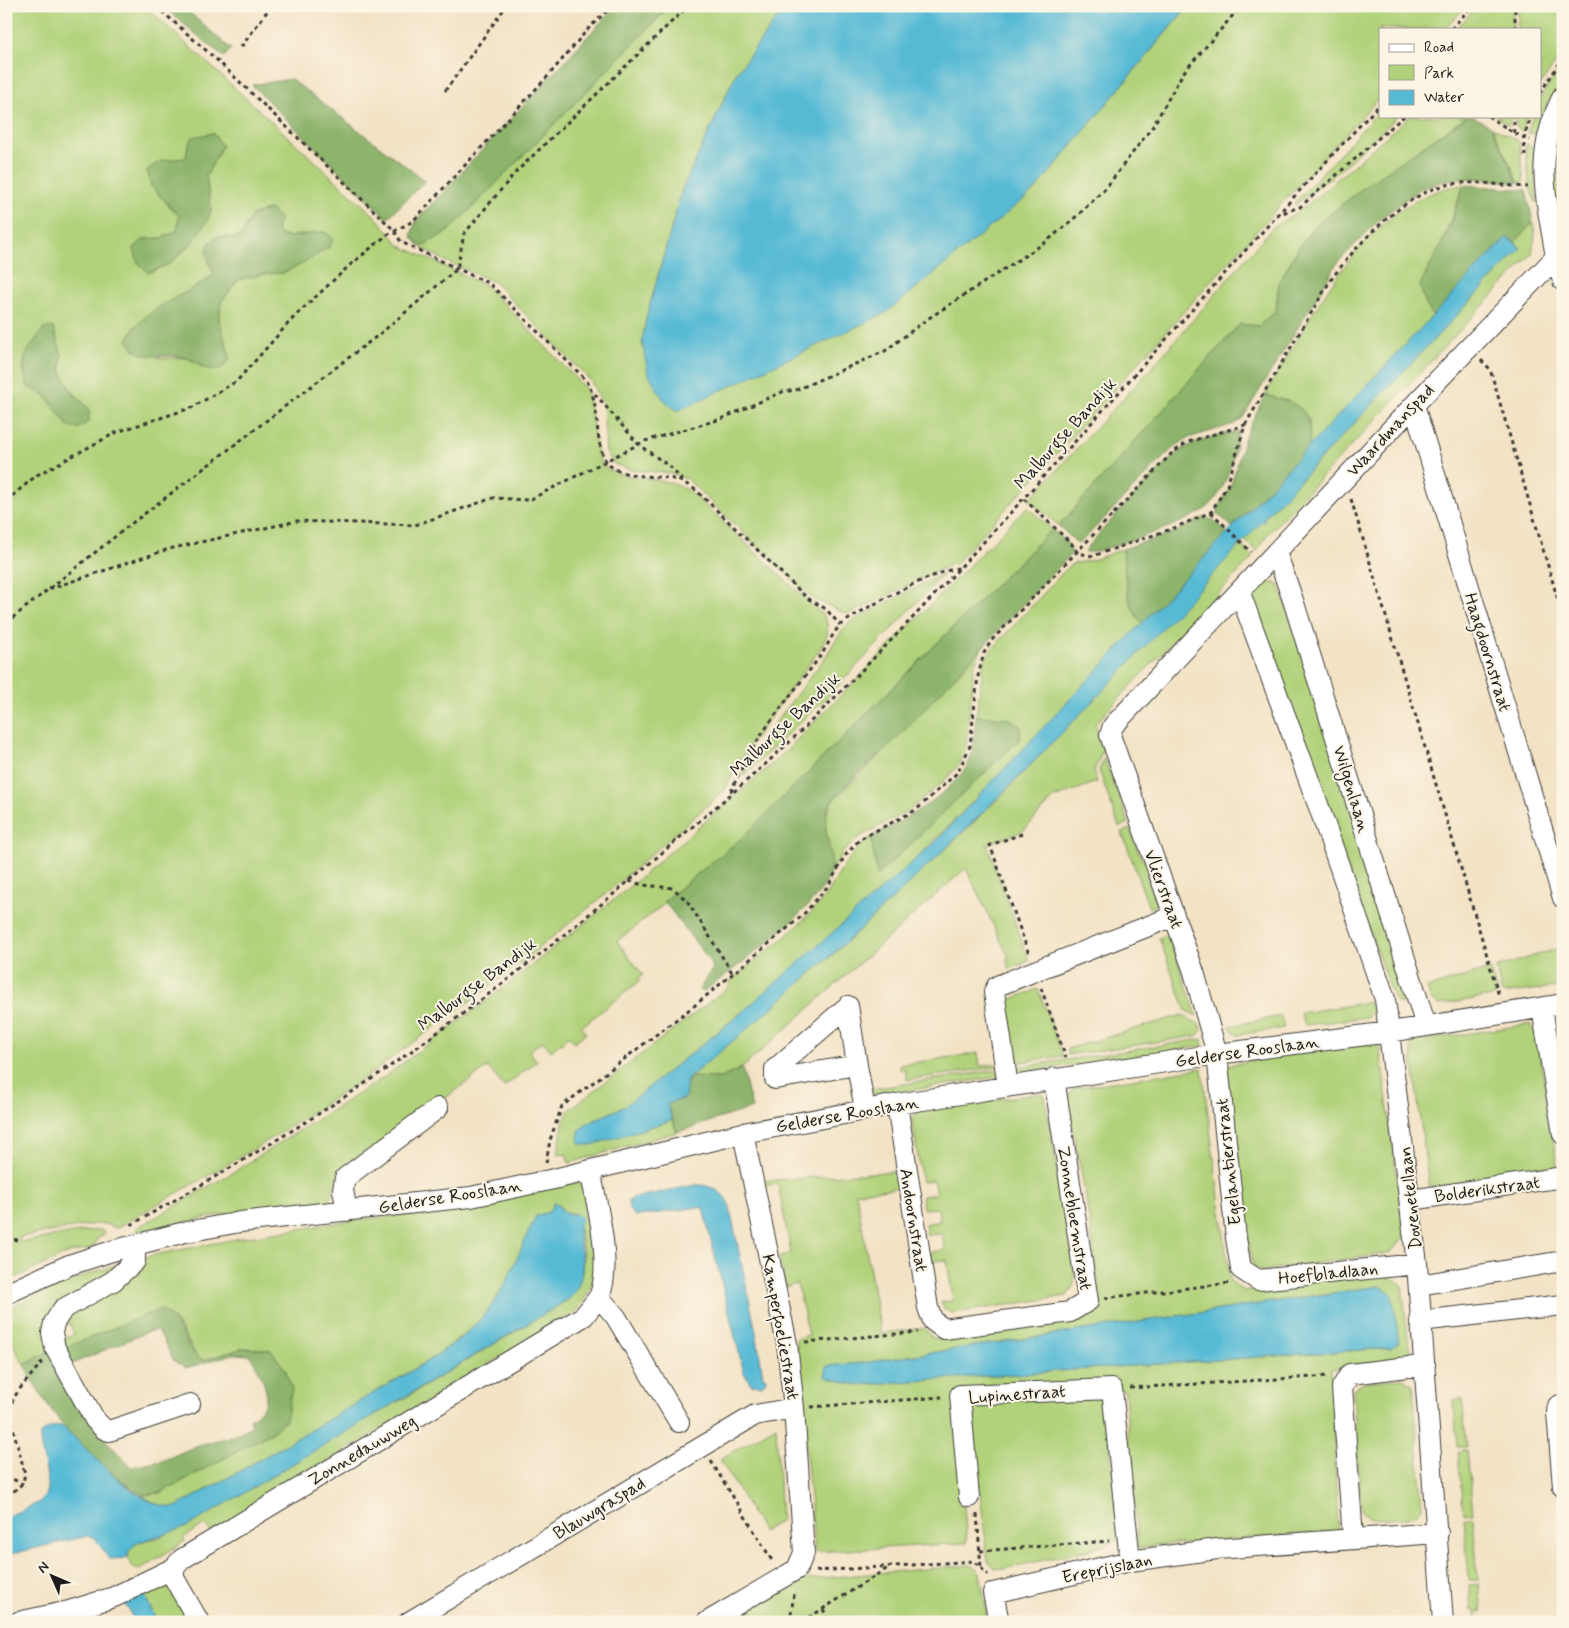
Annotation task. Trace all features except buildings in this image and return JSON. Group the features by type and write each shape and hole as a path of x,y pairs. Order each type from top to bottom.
{"street":[{"path":"1563,96 1545,146 1543,176 1563,281"},
{"name":"Waardmanspad","path":"1113,726 1559,253"},
{"name":"Haagdoornstraat","path":"1414,405 1563,898"},
{"name":"Wilgenlaan","path":"1276,552 1293,600 1426,1026"},
{"name":"Wilgenlaan","path":"1240,593 1320,810 1382,989 1390,1032"},
{"name":"Vlierstraat","path":"1113,726 1110,735 1194,972 1218,1054"},
{"path":"1008,1086 994,992 1001,982 1174,916"},
{"name":"Gelderse Rooslaan","path":"6,1294 69,1265 112,1251 181,1233 240,1222 471,1197 743,1133 897,1104 1054,1078 1218,1054 1390,1032 1563,1004"},
{"path":"1542,1008 1563,1134"},
{"name":"Dovenetellaan","path":"1390,1032 1411,1200 1419,1285 1420,1321 1444,1622"},
{"name":"Egelantierstraat","path":"1218,1054 1236,1238 1241,1269"},
{"path":"857,1065 865,1110"},
{"name":"Zonnebloemstraat","path":"944,1330 1070,1312 1088,1300 1054,1078"},
{"name":"Andoornstraat","path":"897,1104 928,1308 933,1321 944,1330"},
{"path":"348,1211 343,1190 345,1178 438,1108"},
{"name":"Kamperfoeliestraat","path":"743,1133 787,1344 794,1408 795,1566"},
{"name":"Zonnedauwweg","path":"18,1622 72,1616 174,1568 182,1559 584,1316 599,1298 604,1286 606,1262 590,1170"},
{"name":"Bolderikstraat","path":"1411,1200 1563,1177"},
{"path":"135,1246 135,1261 113,1281 63,1309 54,1323 52,1333 55,1348 95,1420 104,1429 109,1431 190,1404"},
{"path":"1419,1285 1563,1261"},
{"name":"Hoefbladlaan","path":"1241,1269 1258,1280 1417,1264"},
{"path":"599,1298 616,1317 679,1422"},
{"path":"1420,1321 1563,1305"},
{"path":"1354,1538 1342,1387 1350,1374 1425,1365"},
{"path":"1112,1389 1130,1561"},
{"name":"Lupinestraat","path":"969,1497 960,1395 1112,1389"},
{"path":"1563,1404 1558,1406 1557,1412 1563,1487"},
{"name":"Blauwgraspad","path":"409,1622 755,1415 794,1408"},
{"name":"Ereprijslaan","path":"993,1593 1130,1561 1217,1549 1438,1533"},
{"path":"707,1622 795,1566"},
{"path":"174,1568 174,1578 199,1622"},
{"path":"993,1593 999,1622"}],"path":[{"path":"156,6 218,61 394,230 401,242 490,284 587,381 594,396 604,456 607,461 617,469 628,473 677,480 697,491 808,598 826,609 840,625"},
{"path":"240,47 271,6"},
{"path":"445,91 506,6"},
{"path":"6,501 37,475 117,432 191,408 237,381 302,310 350,265 394,230 413,220 549,76 588,29 612,6"},
{"path":"6,623 139,518 381,333 457,269 464,234 515,173 688,6"},
{"path":"48,589 169,549 297,521 415,525 493,498 529,500 639,445 721,419 782,392 796,390 885,351 926,320 1046,242 1105,188 1153,126 1183,73 1241,6"},
{"path":"1452,28 1472,6"},
{"path":"1515,6 1515,28"},
{"path":"1542,91 1563,58"},
{"name":"Malburgse Bandijk","path":"112,1251 125,1229 272,1144 352,1092 436,1033 536,957 629,881 811,722 1024,499 1275,215 1379,105"},
{"path":"1275,215 1300,207 1402,118"},
{"path":"1491,118 1514,133 1545,146"},
{"path":"1514,118 1514,133"},
{"path":"1524,137 1530,118"},
{"path":"1024,499 1071,543 1078,553 1093,556 1174,528 1211,512 1227,486 1244,426 1338,270 1392,215 1429,191 1452,184 1529,187"},
{"path":"1481,360 1490,369 1563,617"},
{"path":"592,390 639,445 669,466 686,484"},
{"path":"543,1181 550,1140 562,1106 694,1006 802,916 828,886 845,856 860,839 916,810 958,772 970,746 978,676 984,653 991,641 1078,553 1172,453 1194,440 1244,426"},
{"path":"1351,498 1492,965 1504,1014"},
{"path":"1211,512 1250,550"},
{"path":"731,793 750,751 823,653 840,625 930,576 946,570 959,568"},
{"path":"1022,834 990,846 1066,1058"},
{"path":"629,881 643,885 673,888 688,902 733,974"},
{"path":"6,1239 19,1240"},
{"path":"1088,1300 1258,1280"},
{"path":"787,1344 944,1330"},
{"path":"6,1495 19,1489 23,1484 24,1474 7,1408 18,1391 55,1348"},
{"path":"1112,1389 1350,1374"},
{"path":"794,1408 960,1395"},
{"path":"703,1446 795,1566 814,1571 974,1561 987,1573 993,1593"},
{"path":"6,1476 23,1484"},
{"path":"969,1497 976,1501 981,1568"},
{"path":"980,1550 1127,1540"},
{"path":"785,1622 790,1620 795,1566"},
{"path":"802,1622 892,1566"},
{"path":"823,1609 829,1622"}],"green space":[{"path":"6,6 146,7 377,218 399,245 487,286 585,388 597,451 604,467 625,475 671,483 692,493 824,616 828,629 820,649 747,749 724,791 601,898 497,981 356,1084 261,1145 116,1228 106,1224 95,1224 20,1237 19,1242 71,1233 101,1230 105,1233 97,1239 93,1248 69,1253 6,1282","holes":["188,145 222,146 206,176 211,210 191,244 169,264 148,273 144,239 162,238 177,231 179,216 151,186 161,161 186,158","246,224 276,228 280,235 287,237 324,232 330,246 304,263 283,272 263,274 238,280 221,302 219,320 230,357 203,368 188,358 159,358 133,328 155,311 210,278 214,273 208,262 225,236 234,238 242,236","62,355 61,364 65,379 72,391 89,409 69,427 45,394"]},
{"path":"162,6 182,6 231,49 224,57"},
{"path":"616,6 670,6 450,230 421,247 411,236 416,221"},
{"path":"670,6 786,6 736,74 682,190 646,319 1035,190 1188,6 1466,6 1446,28 1379,28 1379,98 1272,213 1007,508 953,566 951,564 856,611 846,614 810,597 687,479 669,473 632,470 614,464 606,452 603,405 590,380 494,282 445,261 421,247 450,230"},
{"path":"1477,6 1513,6 1513,28 1457,28"},
{"path":"1518,6 1563,6 1563,53 1542,82 1542,28 1518,28"},
{"path":"1563,62 1563,79 1546,108 1540,131 1535,134 1527,133 1532,118 1542,118 1542,96"},
{"path":"291,79 425,181 387,219 252,85"},
{"path":"1379,111 1379,118 1396,118 1334,175 1295,205 1295,202"},
{"path":"1563,114 1563,146 1558,178 1562,198 1555,200 1551,172"},
{"path":"1408,118 1464,118 1368,184 1314,227 1299,247 1279,282 1276,310 1259,326 1240,324 1059,526 1029,500 1148,372 1273,227 1305,207"},
{"path":"1464,118 1476,118 1492,127 1518,183 1474,178 1447,180 1420,189 1382,217 1338,262 1242,419 1234,424 1188,438 1174,447 1081,542 1076,542 1059,526 1240,324 1259,326 1276,310 1279,282 1299,247 1314,227 1368,184"},
{"path":"1498,118 1511,118 1509,126"},
{"path":"1516,118 1526,118 1522,132 1516,126"},
{"path":"1492,127 1519,141 1524,182 1519,183"},
{"path":"213,133 222,146 206,176 211,210 208,219 191,244 169,264 148,273 138,263 134,248 144,239 162,238 177,231 179,216 151,186 147,170 161,161 186,158 188,145 193,137"},
{"path":"1528,144 1535,151 1537,203 1528,176 1525,146"},
{"path":"1464,185 1422,294 1433,316 1309,448 1309,420 1288,401 1265,395 1301,332 1345,266 1370,236 1399,212 1430,194"},
{"path":"1464,185 1526,190 1533,222 1515,242 1507,237 1433,316 1426,305 1420,285 1447,233"},
{"path":"271,209 280,220 276,228 280,235 287,237 324,232 333,238 330,246 304,263 283,273 263,274 238,280 221,302 219,320 230,358 224,366 212,370 204,368 187,358 146,355 132,348 127,340 142,319 210,278 214,273 207,253 212,240 218,236 234,238 242,236 252,215"},
{"path":"1533,222 1535,235 1532,254 1266,536 1257,551 1244,540 1262,520 1264,522 1264,518 1521,248 1515,242"},
{"path":"53,327 62,355 60,369 70,390 89,409 89,422 79,428 69,427 45,395 28,387 25,377 24,362 29,350 43,329"},
{"path":"1265,395 1290,403 1301,409 1308,420 1309,448 1232,527 1218,514 1218,508 1231,486 1245,437"},
{"path":"1238,431 1233,459 1218,496 1212,503 1191,517 1157,531 1095,552 1085,552 1129,501 1180,451 1201,440"},
{"path":"1027,507 1052,529 742,838 617,941 643,975 638,978 640,981 581,1027 586,1033 574,1042 569,1036 551,1051 543,1041 529,1051 537,1061 504,1087 488,1067 340,1175 328,1202 219,1215 138,1232 137,1228 232,1173 383,1078 497,993 621,894 778,759"},
{"path":"1204,518 1214,520 1228,533 1143,624 1137,617 1129,599 1125,579 1123,549 1175,532"},
{"path":"1052,529 1068,544 1072,553 898,737 856,775 833,800 828,808 826,817 831,870 826,884 813,900 776,935 704,991 699,990 713,968 664,901 742,838"},
{"path":"1240,544 1253,557 1095,724 1104,748 1094,771 1097,782 1054,798 1023,831 987,844 1029,961 1010,969 1006,959 1009,958 966,868 742,1068 721,1078 690,1077 837,951 1005,792"},
{"path":"1123,549 1125,579 1129,599 1137,617 1143,624 1023,751 911,864 783,978 664,1076 625,1106 586,1124 628,1134 672,1120 677,1132 569,1163 566,1154 558,1155 563,1123 569,1110 729,987 730,981 797,926 824,897 853,854 871,837 878,875 1009,718 976,716 984,660 992,649 1069,566"},
{"path":"943,575 829,695 743,776 743,771 761,742 845,628 854,620"},
{"path":"1263,581 1279,584 1391,938 1407,1000 1400,1004 1394,1000 1251,596 1254,588"},
{"path":"982,648 974,665 966,746 960,764 942,783 908,811 859,837 843,852 831,871 825,818 832,801 879,756"},
{"path":"976,716 1009,718 1021,727 1020,739 877,876 871,837 926,806 962,773 969,762 972,751"},
{"path":"1104,758 1129,823 1119,827 1099,770"},
{"path":"1130,829 1141,858 1148,862 1150,868 1146,874 1157,905 1149,908 1122,832"},
{"path":"1168,934 1197,1016 1186,1011 1159,938"},
{"path":"1562,947 1563,986 1502,994 1496,968"},
{"path":"1490,969 1498,995 1439,1005 1431,1000 1427,988"},
{"path":"1038,989 1063,1056 1014,1063 1004,1002"},
{"path":"1369,1002 1373,1009 1367,1017 1305,1025 1300,1013"},
{"path":"1182,1015 1199,1024 1202,1030 1197,1036 1068,1055 1067,1049"},
{"path":"1281,1016 1284,1028 1237,1035 1229,1026"},
{"path":"1530,1024 1536,1032 1558,1171 1429,1187 1411,1049 1412,1042"},
{"path":"1202,1039 1203,1046 1015,1074 1014,1068"},
{"path":"1376,1043 1380,1049 1405,1236 1390,1253 1261,1271 1255,1268 1251,1260 1226,1072 1228,1065 1328,1047"},
{"path":"978,1053 980,1066 997,1064 997,1067 907,1080 905,1069 900,1070 899,1065"},
{"path":"742,1068 752,1108 677,1132 667,1103 685,1098 685,1088 690,1077 721,1078"},
{"path":"1202,1068 1230,1281 1244,1291 1383,1271 1402,1285 1410,1354 1400,1359 1331,1369 1338,1531 1153,1546 1138,1549 1125,1392 1115,1386 955,1396 967,1543 815,1552 796,1339 809,1335 797,1284 786,1287 779,1258 791,1253 778,1184 764,1186 762,1181 898,1171 900,1188 856,1192 881,1333 924,1328 933,1338 955,1339 1080,1317 1096,1312 1101,1303 1086,1198 1067,1097 1075,1088","holes":["1380,1286 1391,1348 856,1385 825,1376 828,1366 862,1363"]},
{"path":"997,1070 998,1077 873,1096 872,1089"},
{"path":"1042,1093 1045,1098 1075,1272 1074,1285 1067,1296 953,1313 945,1310 941,1302 953,1301 947,1260 931,1261 930,1252 945,1250 942,1234 927,1235 925,1224 940,1221 938,1208 923,1209 922,1196 936,1194 933,1180 922,1182 912,1119 918,1111"},
{"path":"572,1183 581,1184 588,1191 596,1253 592,1282 577,1311 210,1532 205,1524 183,1538 185,1541 139,1570 131,1565 128,1553 133,1546 143,1541 158,1538 413,1393 569,1299 576,1290 582,1269 582,1246 577,1223 573,1213 566,1214 558,1204 549,1212 536,1216 501,1292 473,1327 445,1349 398,1379 176,1507 162,1506 142,1495 160,1493 271,1433 286,1420 286,1371 271,1350 244,1348 204,1360 198,1358 170,1315 62,1349 59,1340 74,1335 70,1323 60,1325 63,1319 143,1257 236,1239 349,1221 471,1207"},
{"path":"125,1262 65,1303 51,1350 24,1365 6,1331 6,1309 83,1276"},
{"path":"160,1309 177,1325 198,1358 204,1360 244,1348 271,1350 286,1371 292,1389 286,1420 271,1433 160,1493 142,1495 106,1469 74,1438 47,1404 24,1365 51,1350 102,1436 131,1467 162,1461 196,1446 232,1436 252,1426 250,1419 259,1412 264,1405 266,1397 263,1380 250,1355 234,1354 186,1368 174,1361 158,1330 147,1332 72,1364 62,1349"},
{"path":"1404,1378 1413,1384 1422,1508 1418,1512 1406,1517 1372,1519 1361,1511 1353,1390 1363,1382"},
{"path":"1105,1391 1119,1540 1093,1549 1004,1569 994,1568 988,1561 969,1400"},
{"path":"1462,1398 1467,1447 1457,1447 1454,1400"},
{"path":"776,1426 781,1520 763,1532 720,1459"},
{"path":"1467,1450 1473,1513 1463,1514 1458,1452"},
{"path":"1473,1517 1478,1580 1469,1580 1464,1519"},
{"path":"971,1565 980,1573 987,1614 969,1622 718,1622 787,1581"},
{"path":"167,1580 192,1622 157,1622 143,1592"},
{"path":"1479,1584 1482,1613 1476,1613 1477,1617 1474,1610 1471,1611 1469,1585"}],"water":[{"path":"786,6 1188,6 1035,190 886,313 677,411 663,399 648,373 642,341 646,319 682,190 736,74"},
{"path":"1507,237 1521,248 1264,518 1264,522 1262,521 1057,738 916,877 843,945 687,1080 685,1098 667,1104 672,1120 592,1145 579,1144 579,1131 584,1125 625,1106 739,1015 934,843"},
{"path":"695,1185 715,1189 723,1195 729,1204 757,1337 763,1377 765,1377 766,1381 762,1385 751,1384 744,1373 703,1208 640,1216 635,1216 629,1210 628,1201 633,1198"},
{"path":"554,1202 566,1214 576,1214 581,1218 578,1228 582,1256 582,1274 580,1283 569,1299 187,1527 136,1543 128,1552 128,1558 109,1559 95,1538 88,1536 6,1555 6,1517 39,1502 47,1489 46,1470 40,1442 40,1434 45,1430 62,1426 131,1489 146,1499 162,1506 176,1507 416,1368 460,1338 473,1327 493,1303 507,1280 536,1216 549,1212"},
{"path":"1380,1286 1392,1294 1399,1342 1391,1348 856,1385 825,1377 827,1366 862,1363"},
{"path":"143,1592 157,1622 135,1622 124,1602"}]}
